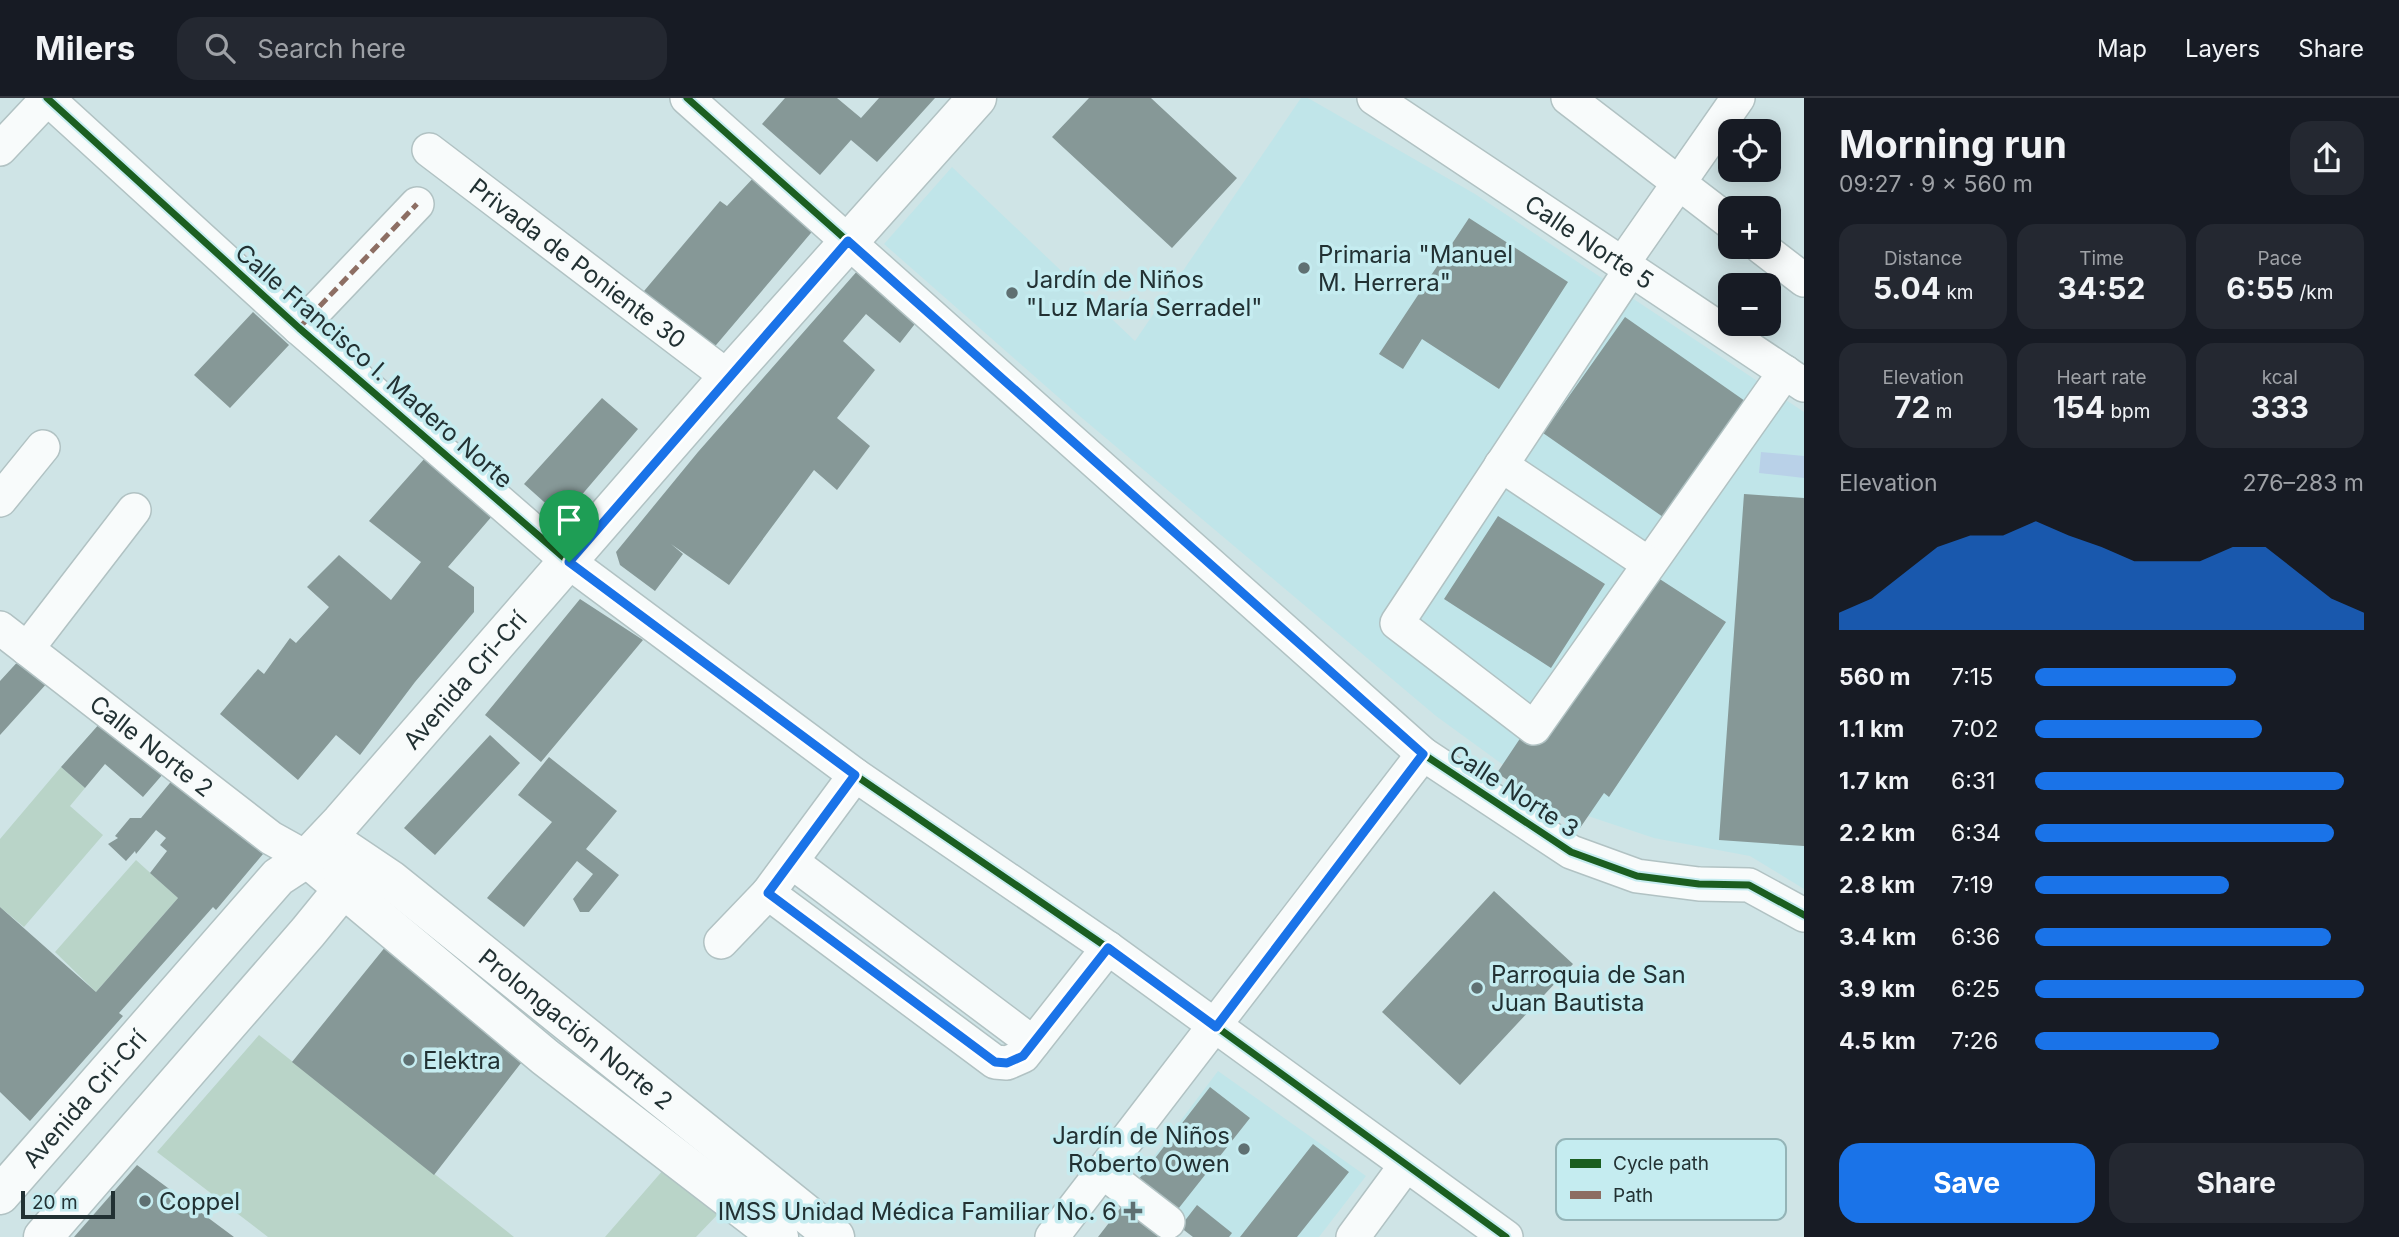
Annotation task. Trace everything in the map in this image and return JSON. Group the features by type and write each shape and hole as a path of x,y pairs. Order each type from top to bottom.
{"main road":[{"name":"Avenida Cri-Crí","path":"343,836 569,562 728,377 977,98"},
{"path":"307,858 343,836"},
{"path":"46,1236 343,889 343,836"},
{"name":"Prolongación Norte 2","path":"343,836 391,880 835,1237"},
{"name":"Avenida Cri-Crí","path":"0,1195 278,877 307,858"},
{"name":"Prolongación Norte 2","path":"307,858 545,1058 779,1237"}],"street":[{"path":"0,149 47,98"},
{"name":"Calle Francisco I. Madero Norte","path":"47,98 299,328 569,562 855,775 1108,948 1506,1237"},
{"name":"Calle Norte 3","path":"687,98 1423,754 1571,852 1637,876 1699,884 1749,885 1804,915"},
{"name":"Calle Norte 5","path":"1374,98 1794,378"},
{"path":"1568,98 1718,213"},
{"path":"1738,98 1677,182 1501,465 1397,623 1534,728 1649,564 1794,378"},
{"name":"Privada de Poniente 30","path":"429,150 728,377"},
{"path":"299,328 417,204"},
{"path":"1777,259 1804,280"},
{"path":"0,499 43,447"},
{"path":"1501,465 1649,564"},
{"path":"27,649 134,510"},
{"name":"Calle Norte 2","path":"0,628 271,838 307,858"},
{"path":"1052,1237 1216,1027 1423,754"},
{"path":"722,942 768,893 855,775"},
{"path":"792,862 1033,1043"},
{"path":"768,893 995,1062 1014,1061 1023,1056 1108,948"},
{"path":"1353,1237 1406,1165"},
{"path":"1103,1172 1168,1222"}],"shaded area":[{"path":"1301,98 1308,98 1475,194 1804,412 1804,889 1750,856 1654,838 1561,807 1436,716 1082,418 884,244 952,167 1135,341"},
{"path":"1761,452 1804,456 1804,478 1759,473"},
{"name":"Jardín de Niños Roberto Owen","path":"1218,1071 1366,1176 1319,1237 1193,1237 1130,1188"}],"green space":[{"path":"61,767 85,788 70,806 103,835 24,927 0,907 0,839"},
{"path":"136,860 178,898 96,992 55,952"},
{"path":"259,1035 514,1237 268,1237 157,1152"},
{"path":"664,1169 720,1212 696,1237 605,1237"}],"building":[{"path":"785,98 837,98 861,118 879,98 935,98 877,162 851,140 820,175 762,124"},
{"path":"1089,98 1151,98 1237,178 1172,248 1052,137"},
{"path":"756,175 816,227 711,351 639,297 720,201 727,206"},
{"path":"1469,218 1568,282 1499,389 1422,339 1403,369 1379,354"},
{"path":"859,269 918,320 900,343 866,314 843,341 875,370 837,418 870,446 837,490 814,470 729,585 671,544 683,554 655,591 620,565 616,552 698,452"},
{"path":"253,312 289,345 230,408 194,375"},
{"path":"1625,317 1745,401 1663,517 1543,433"},
{"path":"602,398 638,429 562,518 524,484"},
{"path":"425,458 493,515 448,567 474,587 474,612 415,682 360,755 336,735 298,780 220,714 258,669 264,674 290,638 296,643 329,607 307,587 339,555 391,600 421,562 369,521"},
{"path":"1744,494 1804,498 1804,846 1719,840"},
{"path":"1498,516 1605,584 1551,668 1444,599"},
{"path":"1652,574 1726,622 1609,797 1604,793 1580,828 1497,773 1525,731"},
{"path":"580,599 643,640 541,762 485,715"},
{"path":"22,657 49,681 0,735 0,681"},
{"path":"101,722 163,774 143,797 105,764 85,788 61,767"},
{"path":"490,735 520,763 435,855 404,828"},
{"path":"549,757 617,811 586,849 619,875 589,912 580,912 573,899 593,874 577,861 524,927 487,898 552,822 518,795"},
{"path":"174,778 263,854 216,910 213,907 119,1013 123,1016 30,1121 0,1092 0,907 96,992 178,898 150,873 167,851 160,845 166,838 156,830 136,854 135,851 126,861 108,844 118,838 115,836 130,818 141,818"},
{"name":"Parroquia de San Juan Bautista","path":"1494,891 1573,964 1460,1085 1382,1012"},
{"name":"Elektra","path":"386,946 525,1058 434,1175 292,1062"},
{"path":"1210,1087 1250,1118 1171,1218 1132,1188"},
{"path":"1313,1144 1349,1172 1297,1237 1240,1237"},
{"name":"Coppel","path":"137,1165 234,1237 74,1237"},
{"name":"IMSS Unidad Médica Familiar No. 6","path":"1129,1197 1168,1237 1098,1237"},
{"path":"1197,1205 1232,1233 1229,1237 1193,1237 1180,1227"}],"marked path":[{"path":"299,328 417,204"}],"cycle path":[{"path":"47,98 299,328 569,562 855,775 1108,948 1506,1237"},
{"path":"687,98 1423,754 1571,852 1637,876 1699,884 1749,885 1804,915"}],"place":[{"name":"Primaria \"Manuel M. Herrera\"","path":"1304,268"},
{"name":"Jardín de Niños \"Luz María Serradel\"","path":"1012,293"},
{"name":"Parroquia de San Juan Bautista","path":"1477,988"},
{"name":"Elektra","path":"409,1060"},
{"name":"Jardín de Niños Roberto Owen","path":"1244,1149"},
{"name":"Coppel","path":"145,1201"},
{"name":"IMSS Unidad Médica Familiar No. 6","path":"1133,1211"}],"route":[{"path":"848,241 1423,754 1216,1027 1108,948 1023,1056 1000,1064 768,893 855,775 569,562 848,241"}]}
